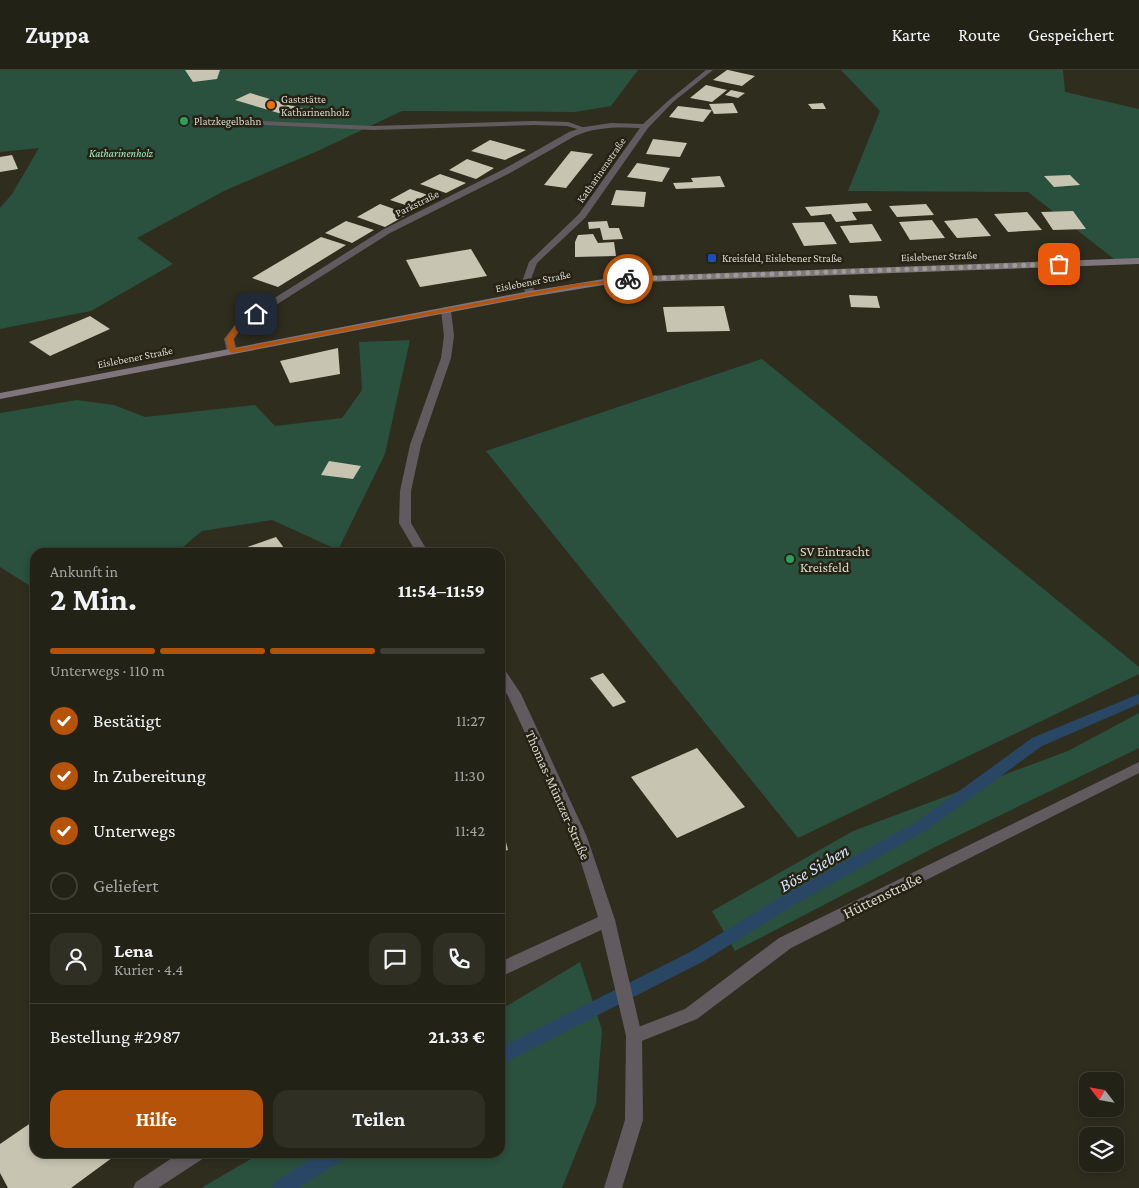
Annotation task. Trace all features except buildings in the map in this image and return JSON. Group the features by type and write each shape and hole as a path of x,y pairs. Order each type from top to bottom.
{"main road":[{"name":"Eislebener Straße","path":"0,396 530,294 616,280 678,276 1139,261"}],"street":[{"name":"Katharinenstraße","path":"530,294 528,279 533,262 582,216 645,126 671,101 710,70"},
{"path":"241,122 374,128 534,123 568,124 584,129"},
{"name":"Parkstraße","path":"232,351 230,339 240,323 287,296 387,231 507,171 584,129 611,125 645,126"},
{"path":"420,548 404,521 408,472 430,402 446,363 450,330 446,310"},
{"name":"Thomas-Müntzer-Straße","path":"505,680 514,694 580,837 607,920 634,1036 634,1120 613,1188"},
{"name":"Hüttenstraße","path":"634,1036 691,1014 785,942 1139,767"},
{"path":"505,967 607,920"},
{"path":"142,1188 189,1158"}],"green space":[{"name":"Katharinenholz","path":"0,70 638,70 611,106 575,112 402,111 320,150 226,190 137,238 173,264 91,311 0,329 0,208 12,194 39,148 0,152"},
{"path":"841,70 1063,70 1065,92 1139,109 1139,261 1118,262 1028,192 848,191 880,111"},
{"path":"410,340 385,454 339,548 334,548 272,520 202,531 182,548 30,548 30,586 0,567 0,413 77,400 114,405 145,417 255,405 275,426 342,418 362,390 359,342"},
{"name":"SV Eintracht Kreisfeld","path":"762,359 1139,667 1139,674 798,838 486,451"},
{"path":"1139,713 1139,748 943,843 735,951 712,911 853,831 1068,751"},
{"path":"580,962 602,1030 596,1104 562,1188 201,1188 252,1158 505,1158 505,1007"}],"waterway":[{"name":"Böse Sieben","path":"505,1054 698,956 784,903 923,825 1037,742 1139,699"},
{"name":"Böse Sieben","path":"281,1188 329,1158"}],"way so far":[{"path":"628,279 1059,264"}],"place":[{"name":"Gaststätte Katharinenholz","path":"271,105"},
{"name":"Platzkegelbahn","path":"184,121"},
{"name":"Kreisfeld, Eislebener Straße","path":"712,258"},
{"name":"SV Eintracht Kreisfeld","path":"790,559"}],"route":[{"path":"256,314 240,323 230,339 232,351 575,286 628,279"}]}
